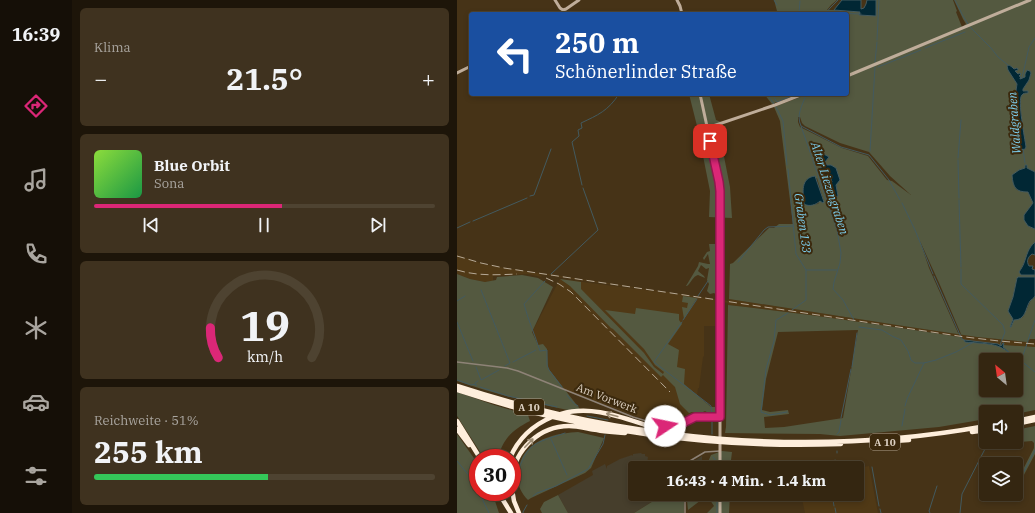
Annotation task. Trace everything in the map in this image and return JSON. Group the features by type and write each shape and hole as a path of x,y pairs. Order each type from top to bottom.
{"highway":[{"name":"A 10","path":"457,386 512,403 602,423 720,440 803,442 854,441 923,435 979,427"},
{"name":"A 10","path":"457,390 528,411 604,427 651,434 720,440 818,445 925,438 979,431"},
{"path":"515,449 528,432 539,423 559,414 574,411 591,411 612,415 674,434"},
{"path":"1023,420 1035,417"},
{"path":"1023,423 1035,420"},
{"path":"457,421 473,449"},
{"path":"521,453 537,436 553,428 564,426 574,426 609,432 651,434"},
{"path":"457,429 469,442"},
{"path":"504,501 511,513"},
{"path":"504,501 507,513"},
{"path":"507,501 514,513"},
{"path":"514,501 519,513"}],"main road":[{"path":"555,0 563,10 579,0"},
{"path":"677,0 682,12"},
{"path":"849,75 1030,0"},
{"path":"457,73 469,67"},
{"path":"700,96 720,191 720,461"},
{"path":"707,128 798,96"},
{"path":"720,501 720,513"}],"street":[{"name":"Am Vorwerk","path":"457,362 507,368 633,416 665,426 679,425 695,417 720,417"},
{"path":"690,461 705,452 719,451"},
{"path":"685,501 685,513"}],"shaded area":[{"path":"457,255 499,267 728,301 729,299 977,337 1035,343 1035,347 964,340 960,337 910,329 728,305 728,303 718,301 718,326 704,326 704,356 697,396 711,407 711,415 694,416 679,424 671,426 633,415 564,389 548,368 547,349 538,346 532,332 560,279 667,293 539,274 542,276 541,277 528,274 493,276 493,281 485,282 470,279 457,274"},
{"path":"641,453 648,457 647,461 628,461 628,501 653,501 634,513 568,513 558,495 593,475 592,471 605,464 607,469 607,466 620,459 633,456 633,454"},
{"path":"702,456 702,461 694,461"},
{"path":"869,466 878,513 805,513 802,501 864,501 864,467"}],"green space":[{"path":"774,0 837,0 827,10 848,10 860,12 860,15 876,16 876,0 953,0 962,27 966,24 954,0 1035,0 1035,172 1027,168 1027,165 1025,165 1025,168 1019,170 1013,182 1017,190 1028,192 1033,203 1024,215 1028,226 1035,229 1035,242 1020,272 1021,275 1035,275 1035,277 1017,278 1008,311 1021,318 1023,317 1031,300 1035,296 1035,339 1030,339 1027,342 977,337 729,299 730,264 733,263 769,228 774,228 779,224 793,224 780,121 774,107 803,96 849,96 849,12 777,12","holes":["1009,65 1014,69 1016,68 1015,71 1019,75 1020,79 1026,77 1029,80 1023,89 1023,91 1028,93 1023,93 1020,100 1022,122 1020,147 1020,134 1017,130 1014,104 1017,84","798,117 800,117 805,126 840,143 869,152 890,176 911,195 892,181 887,180 868,156 842,148 800,127","816,152 829,157 825,162 836,185 838,196 829,197 826,185 832,182 830,176 822,176 824,166","817,178 824,202 823,203 820,201 818,204 804,204 803,187","920,241 961,334 958,333 929,268"]},
{"path":"690,96 710,96 716,120 721,122 723,125 719,127 719,131 730,187 732,218 709,217 710,191"},
{"path":"766,96 792,96 772,104"},
{"path":"709,244 718,244 718,296 714,293 710,294 707,291 709,284 707,280 709,268 706,269 701,265 698,271 705,278 698,275 686,286 699,262 710,264 708,254 704,260 703,258 707,252 710,251"},
{"path":"457,274 470,279 485,282 496,280 497,277 522,275 538,278 553,287 532,332 538,345 543,344 547,349 548,368 583,413 519,399 457,381"},
{"path":"560,279 581,282 581,289 644,353 654,367 663,374 664,372 655,365 644,349 605,310 635,314 636,308 679,314 679,320 682,324 668,344 679,350 677,367 685,369 684,384 711,407 718,407 718,413 713,415 705,411 701,413 689,413 680,404 675,387 663,375 661,377 570,286"},
{"path":"683,296 697,298 684,319 682,307 687,308 688,303 682,302"},
{"path":"728,305 902,328 960,337 964,340 1035,347 1035,410 1023,413 1023,405 979,405 979,420 939,427 840,436 820,434 725,433","holes":["858,330 843,418 784,427 765,428 764,417 789,414 788,410 770,412 762,410 766,379 778,332"]},
{"path":"457,392 528,415 530,421 513,432 501,449 478,449 457,416"},
{"path":"1035,426 1035,454 1023,477 1023,469 1034,448 1034,443 1032,441 1023,442 1023,429"},
{"path":"578,432 604,438 591,468 585,473 528,500 521,491 522,457 536,443 549,437 564,433"},
{"path":"457,434 469,451 469,501 495,501 499,513 457,513"},
{"path":"722,451 732,452 731,461 708,461 711,455"},
{"path":"558,495 568,513 542,513 540,509 544,502"},
{"path":"653,501 684,501 684,513 634,513"},
{"path":"687,501 700,501 688,510"},
{"path":"711,501 730,501 729,513 707,513 714,506"}],"water":[{"path":"842,0 861,0 861,9 864,8 867,0 876,0 876,16 859,15 860,12 834,10"},
{"path":"1009,65 1014,69 1018,69 1015,71 1018,74 1021,74 1019,76 1021,77 1020,79 1025,77 1027,70 1031,73 1029,80 1023,89 1023,91 1028,91 1028,93 1022,95 1020,104 1026,147 1023,150 1020,147 1020,134 1015,123 1017,120 1014,104 1017,84 1008,70 1007,66"},
{"path":"813,152 818,154 822,153 829,157 825,162 827,165 831,165 836,168 840,180 836,185 838,196 834,198 830,197 826,185 832,182 830,176 821,176 818,169 824,166 822,163 816,161"},
{"path":"1025,165 1027,165 1027,168 1035,172 1035,229 1028,226 1024,220 1024,215 1033,203 1028,192 1018,190 1014,186 1012,179 1012,175 1025,168"},
{"path":"815,176 824,202 823,203 820,201 817,204 806,205 804,204 803,187 810,177"},
{"path":"1035,242 1035,255 1032,254 1029,258 1028,264 1029,266 1033,266 1032,269 1035,270 1035,275 1021,275 1019,272 1029,249"},
{"path":"1018,277 1035,277 1035,296 1030,301 1025,314 1018,320 1014,320 1010,327 1013,319 1008,311"},
{"path":"964,340 998,344 1001,346 1004,343 1003,347 1010,353 997,346 965,342"}],"waterway":[{"path":"774,0 777,5"},
{"path":"827,12 838,0"},
{"path":"877,40 879,0"},
{"path":"955,0 968,24"},
{"path":"799,12 800,1"},
{"path":"849,14 861,14"},
{"path":"970,27 998,57 1008,65"},
{"path":"925,48 965,32"},
{"name":"Waldgraben","path":"1022,78 1029,47 1035,38"},
{"path":"875,62 877,42"},
{"path":"878,67 921,50"},
{"path":"870,151 875,67"},
{"path":"582,185 572,142 579,136 578,130 582,128 581,123 607,109 618,96"},
{"name":"Graben 133","path":"768,96 774,104"},
{"path":"773,96 777,102 791,96"},
{"path":"806,96 799,114 801,126 841,147 869,155 889,180 900,200"},
{"name":"Graben 133","path":"776,107 783,121 787,165"},
{"path":"958,158 961,120"},
{"name":"Alter Liezengraben","path":"801,126 837,230 841,253 833,289 843,300 854,320"},
{"path":"530,196 534,195 551,149"},
{"name":"Waldgraben","path":"1023,149 1025,163"},
{"path":"958,160 959,198"},
{"name":"Graben 133","path":"788,169 796,254 806,270 837,270"},
{"path":"551,274 598,230 583,188"},
{"path":"473,221 527,198"},
{"path":"959,200 961,267"},
{"path":"902,203 933,274"},
{"path":"457,228 470,222"},
{"path":"738,262 768,227 793,226"},
{"path":"961,269 961,284 1003,325 1005,332 1000,345"},
{"path":"792,310 806,300 806,270"},
{"path":"934,276 960,335 964,340"},
{"path":"545,281 524,304 540,351 547,350 547,365 549,370 562,387"},
{"path":"698,296 708,281"},
{"path":"481,290 510,363 505,366"},
{"path":"457,301 465,296"},
{"path":"683,320 697,299"},
{"path":"787,412 770,415 761,412 766,369 774,341 776,320 788,313"},
{"path":"1028,340 1035,320"},
{"path":"457,322 473,361"},
{"path":"682,322 654,362 711,406 712,415"},
{"name":"Alter Liezengraben","path":"859,327 882,330 901,340 908,351 911,360 915,363 924,363 936,360 956,352 974,342"},
{"path":"852,367 857,333"},
{"path":"1023,355 1028,341"},
{"path":"513,362 536,350"},
{"path":"1023,362 1035,372"},
{"name":"Alter Liezengraben","path":"905,406 924,363"},
{"path":"476,367 481,380 499,370"},
{"path":"841,418 851,369"},
{"path":"457,380 471,385 476,384 476,386"},
{"path":"480,387 508,396 557,407"},
{"path":"567,395 573,403 578,406"},
{"name":"Alter Liezengraben","path":"902,426 905,409"},
{"path":"587,416 608,420"},
{"path":"712,418 712,434"},
{"path":"837,434 839,432 841,420"},
{"path":"521,464 526,453 536,444 565,433"},
{"path":"533,496 588,469 603,444 605,435"},
{"path":"551,439 567,475"},
{"path":"960,513 962,494 985,449"},
{"path":"1023,473 1035,450"},
{"path":"713,457 716,461"},
{"path":"457,461 469,476"},
{"path":"872,467 879,506"},
{"path":"930,513 929,511 937,486"},
{"path":"483,501 489,513"},
{"path":"717,501 717,513"},
{"path":"833,501 834,506"},
{"path":"523,513 527,505"},
{"path":"835,508 836,513"},
{"path":"880,509 881,513"}],"railway":[{"path":"457,256 504,268 965,337 1035,344"},
{"path":"457,270 479,274 517,274"},
{"path":"546,278 571,292 670,392"}],"route":[{"path":"665,426 679,425 695,417 720,417 720,191 710,141"}]}
